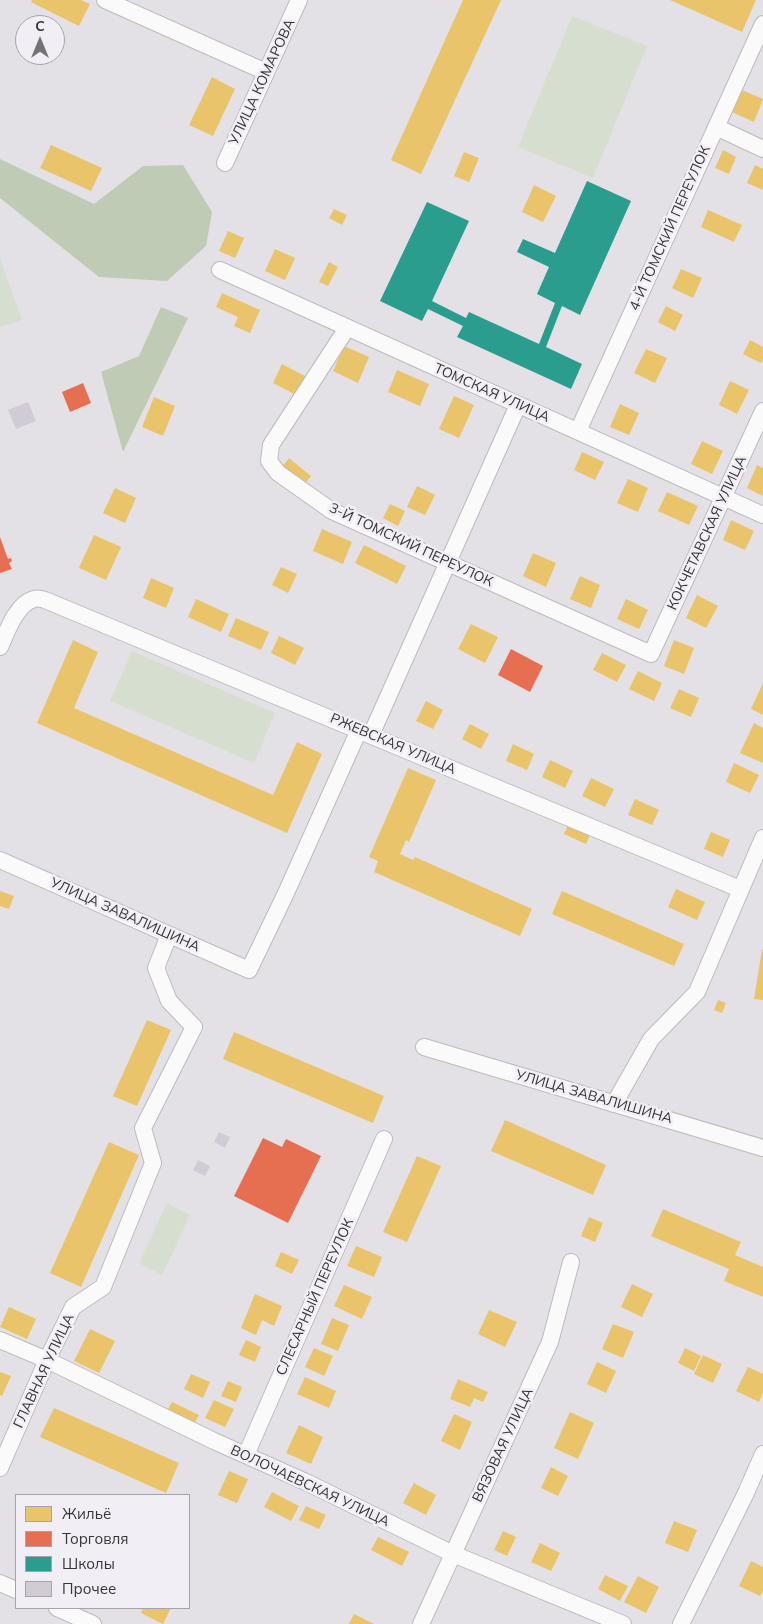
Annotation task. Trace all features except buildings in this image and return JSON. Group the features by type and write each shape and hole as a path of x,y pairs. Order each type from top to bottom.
{"street":[{"path":"105,0 266,72"},
{"name":"УЛИЦА КОМАРОВА","path":"224,163 299,0"},
{"name":"4-Й ТОМСКИЙ ПЕРЕУЛОК","path":"578,431 763,24"},
{"path":"716,128 763,149"},
{"name":"ТОМСКАЯ УЛИЦА","path":"220,270 763,515"},
{"name":"3-Й ТОМСКИЙ ПЕРЕУЛОК","path":"347,328 271,445 269,461 278,473 332,511 651,654"},
{"path":"365,733 448,563 518,404"},
{"name":"КОКЧЕТАВСКАЯ УЛИЦА","path":"651,654 763,411"},
{"name":"РЖЕВСКАЯ УЛИЦА","path":"0,647 18,611 24,604 35,598 45,600 740,889"},
{"name":"УЛИЦА ЗАВАЛИШИНА","path":"0,860 249,970 365,733"},
{"path":"614,1104 651,1039 697,992 763,838"},
{"name":"ГЛАВНАЯ УЛИЦА","path":"0,1468 47,1360 73,1307 103,1287 153,1163 143,1128 194,1027 169,1001 156,968 169,935"},
{"name":"УЛИЦА ЗАВАЛИШИНА","path":"424,1048 763,1148"},
{"name":"СЛЕСАРНЫЙ ПЕРЕУЛОК","path":"246,1455 384,1139"},
{"name":"ВЯЗОВАЯ УЛИЦА","path":"421,1624 550,1342 571,1262"},
{"name":"ВОЛОЧАЕВСКАЯ УЛИЦА","path":"0,1340 47,1360 308,1483 453,1554 623,1624"},
{"path":"681,1624 745,1495 763,1454"},
{"path":"0,1583 15,1590"},
{"path":"59,1609 93,1624"}],"green space":[{"path":"572,16 647,46 593,178 518,147"},
{"path":"0,159 94,204 143,166 183,165 212,212 206,246 167,281 99,277 0,198"},
{"path":"0,258 22,320 0,327"},
{"path":"161,307 188,318 123,452 101,372 139,356"},
{"path":"132,651 275,713 254,763 110,701"},
{"path":"167,1203 190,1215 162,1275 139,1263"}]}
